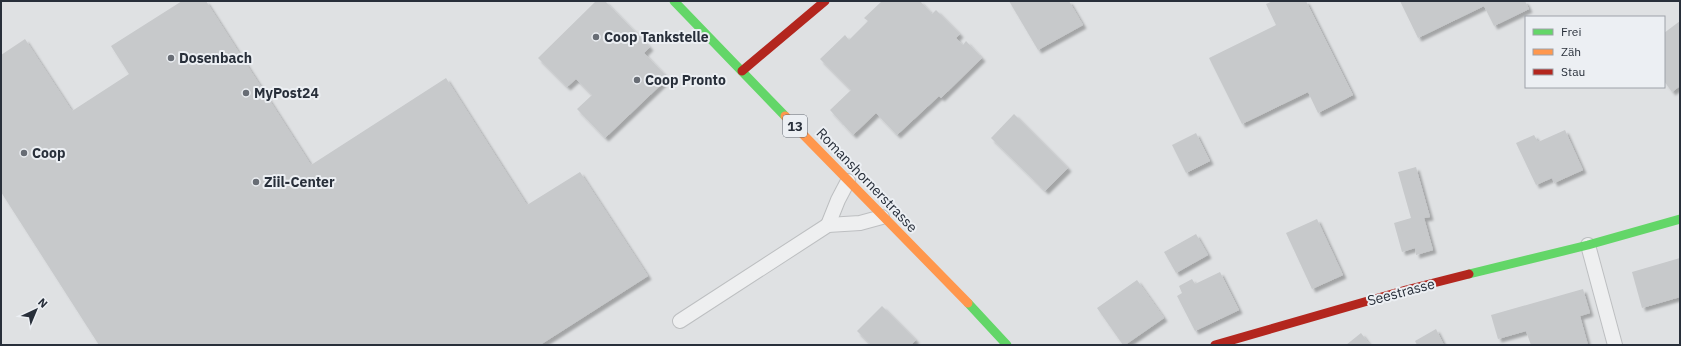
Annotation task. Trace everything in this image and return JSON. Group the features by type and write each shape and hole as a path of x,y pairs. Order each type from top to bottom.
{"street":[{"name":"Romanshornerstrasse","path":"674,1 882,217 936,269 1007,345"},
{"path":"742,71 825,1"},
{"name":"Seestrasse","path":"1215,345 1406,290 1588,245 1680,219"}],"lane":[{"path":"828,225 838,200 848,181"},
{"path":"680,321 828,225 860,223 882,217"},
{"path":"1588,245 1615,345"}],"building":[{"name":"Ziil-Center","path":"182,1 206,1 311,165 446,78 527,205 580,172 648,276 540,345 99,345 1,192 1,55 25,39 72,111 129,74 111,46"},
{"path":"596,1 605,1 650,47 644,53 668,78 605,138 577,109 592,95 576,79 567,87 538,58"},
{"path":"882,1 920,1 932,14 936,10 960,34 956,38 963,45 966,41 982,58 941,98 939,96 897,135 876,113 853,135 830,110 851,90 820,59 845,35 849,40 868,21 864,18"},
{"path":"1009,1 1069,1 1083,25 1038,50"},
{"path":"1273,1 1306,1 1353,95 1318,113 1308,92 1242,124 1209,58 1276,25 1266,4"},
{"path":"1400,1 1525,1 1529,9 1494,26 1484,6 1418,38"},
{"path":"1680,21 1680,86 1672,92 1665,82 1665,32"},
{"path":"1014,114 1068,168 1045,191 991,138"},
{"path":"1565,130 1583,170 1554,183 1552,178 1536,185 1516,143 1534,135 1538,142"},
{"path":"1196,133 1210,161 1186,173 1172,145"},
{"path":"1416,167 1430,217 1424,218 1433,250 1416,255 1415,248 1402,252 1394,223 1411,218 1398,172"},
{"path":"1317,219 1343,275 1312,289 1286,233"},
{"path":"1196,234 1208,255 1176,273 1164,252"},
{"path":"1680,258 1680,297 1642,308 1632,272"},
{"path":"1220,272 1239,310 1195,331 1177,296 1182,293 1179,286 1192,279 1195,284"},
{"path":"1137,280 1164,318 1123,345 1097,308"},
{"path":"1583,289 1590,313 1580,316 1588,345 1531,345 1526,331 1498,339 1491,315"},
{"path":"882,306 916,340 911,345 871,345 857,331"},
{"path":"1436,329 1444,345 1417,345 1415,341"},
{"path":"1361,333 1370,345 1346,345"}],"traffic: fast":[{"path":"674,1 785,116"},
{"path":"1469,274 1588,245 1680,219"},
{"path":"968,303 1007,345"}],"traffic: slow":[{"path":"785,116 968,303"}],"traffic: jam":[{"path":"742,71 825,1"},
{"path":"1215,345 1406,290 1469,274"}],"place":[{"name":"Coop Tankstelle","path":"596,37"},
{"name":"Dosenbach","path":"171,58"},
{"name":"Coop Pronto","path":"637,80"},
{"name":"MyPost24","path":"246,93"},
{"name":"Coop","path":"24,153"},
{"name":"Ziil-Center","path":"256,182"}]}
